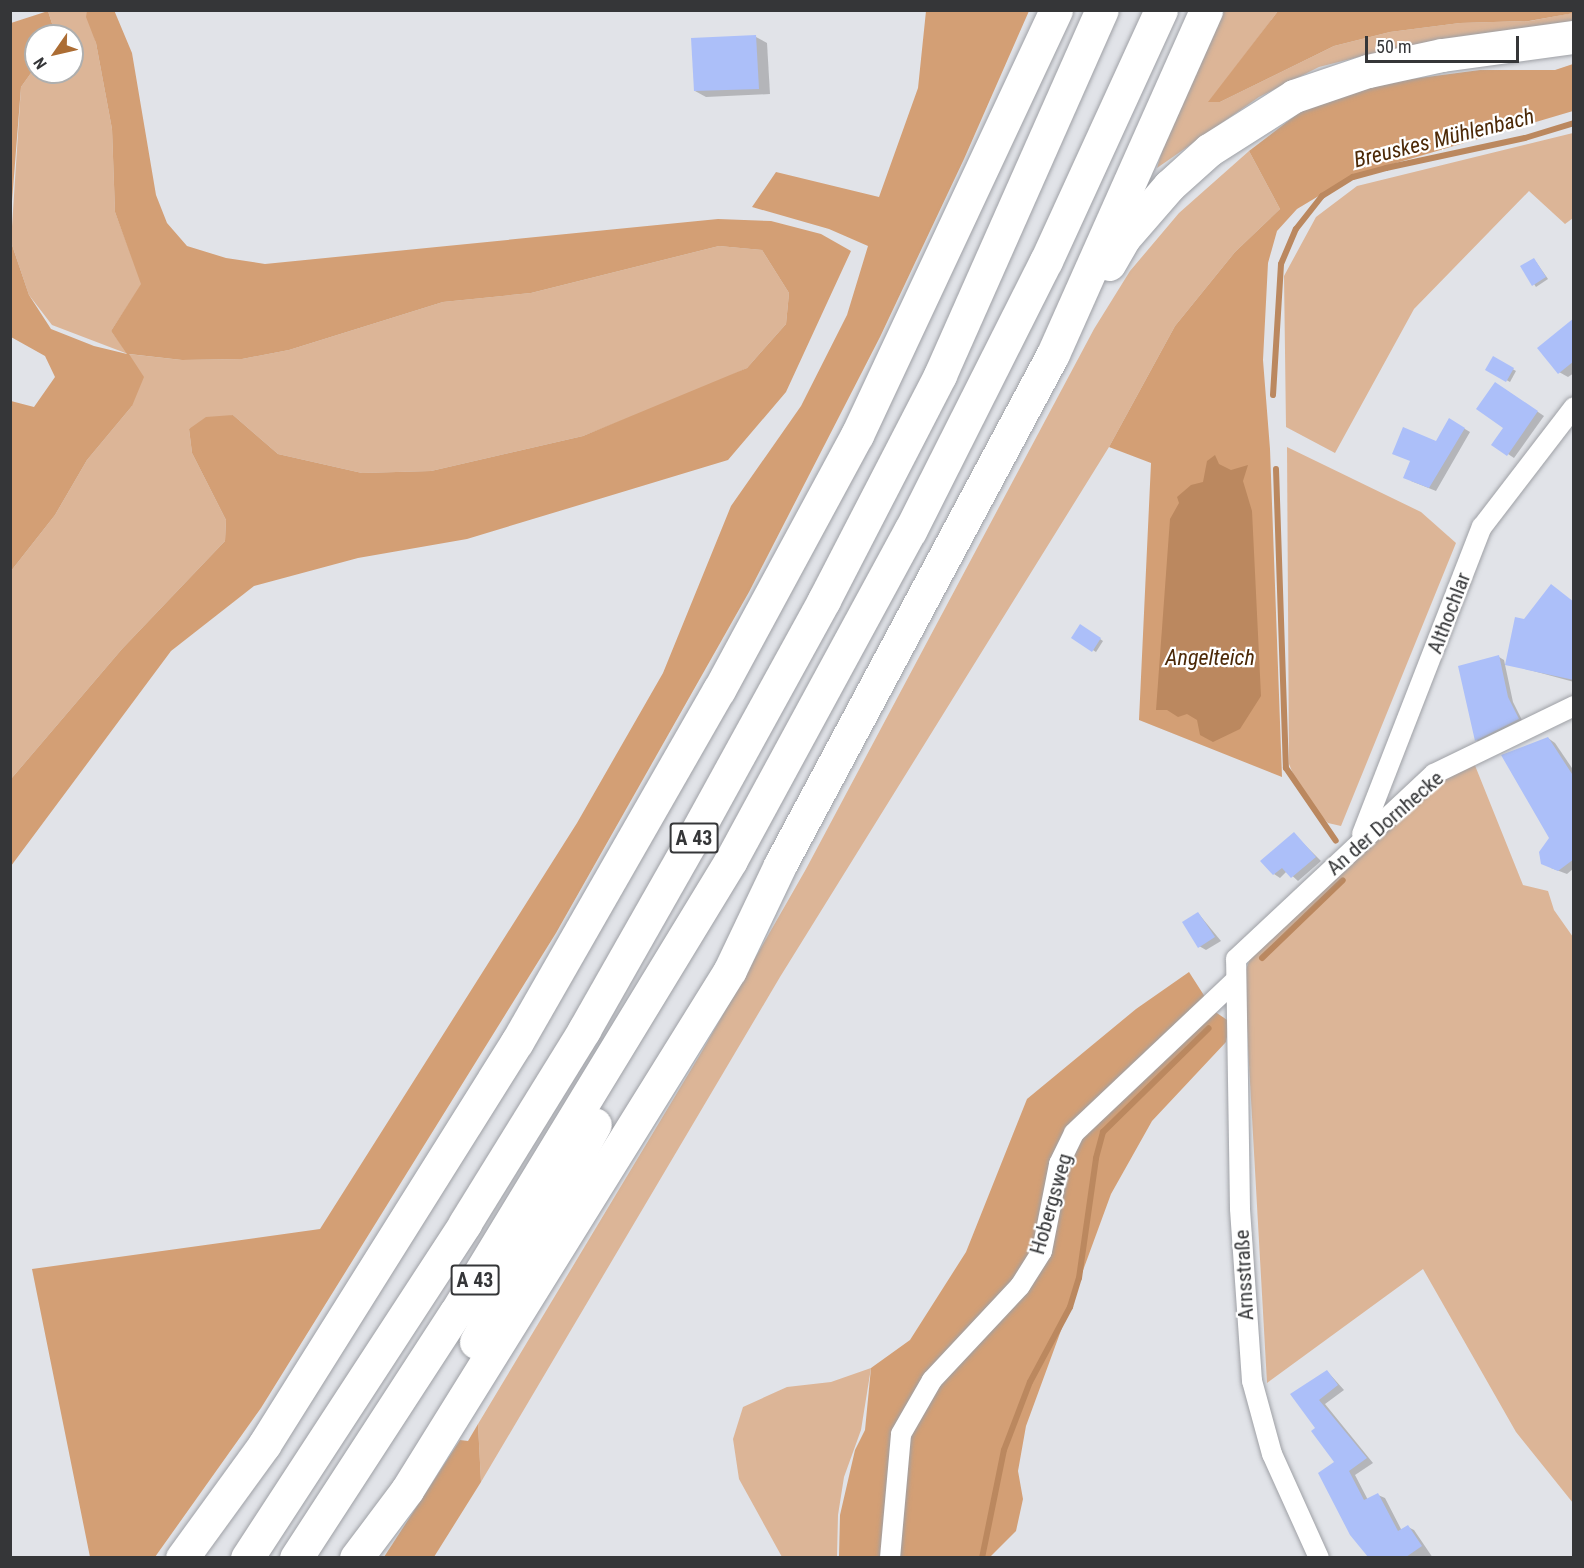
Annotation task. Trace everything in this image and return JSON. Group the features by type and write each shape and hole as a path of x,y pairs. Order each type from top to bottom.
{"highway":[{"path":"182,1557 264,1445 518,1042 713,700 857,435 1056,10"},
{"name":"A 43","path":"247,1557 415,1305 572,1050 740,753 940,375 1102,10"},
{"name":"A 43","path":"296,1557 462,1302 731,860 910,531 1046,261 1161,10"},
{"path":"1053,354 1206,10"},
{"path":"364,1546 420,1471 730,970 780,865 1053,354 1124,238 1169,186 1222,139 1251,120 1307,90 1368,71 1442,56 1574,38"},
{"path":"364,1546 622,1075 647,998"}],"street":[{"name":"Althochlar","path":"1360,840 1482,527 1574,407"},
{"name":"An der Dornhecke","path":"1235,981 1236,959 1360,840 1434,774 1574,706"},
{"name":"Hobergsweg","path":"890,1557 901,1434 932,1380 1020,1286 1042,1251 1059,1164 1074,1133 1235,981"},
{"name":"Arnsstraße","path":"1235,981 1240,1208 1252,1381 1272,1454 1319,1557"}],"shaded area":[{"path":"114,10 132,53 156,195 167,223 187,246 226,258 265,264 718,219 771,221 821,234 851,251 786,392 728,460 467,539 358,558 254,586 171,651 11,866 11,779 122,649 225,541 226,520 192,453 189,429 206,417 233,415 278,454 362,473 431,471 583,436 747,368 786,324 789,293 762,250 719,246 531,293 443,302 289,350 242,359 182,360 129,354 144,377 132,406 87,460 55,515 11,571 11,401 34,407 55,377 45,356 11,337 11,242 29,295 51,329 94,346 127,354 111,331 141,284 115,212 112,129 96,43 86,17 87,11"},
{"path":"1573,10 1574,13 1529,21 1460,23 1390,32 1334,46 1220,102 1208,102 1278,11"},
{"path":"48,11 87,11 96,43 112,129 115,212 142,284 111,331 128,354 52,325 29,295 11,242 21,87 24,83 84,84 84,24 52,24"},
{"path":"48,11 52,24 24,24 24,83 21,87 11,214 11,23"},
{"path":"926,11 1029,11 964,159 880,337 749,592 556,933 261,1408 155,1557 90,1557 32,1269 320,1229 577,823 663,673 731,506 801,406 847,315 868,246 829,229 752,207 776,172 879,197 918,88"},
{"path":"1224,11 1278,11 1209,102 1220,102 1334,46 1390,32 1460,23 1530,21 1573,13 1573,30 1378,52 1319,67 1259,97 1157,168 1170,124"},
{"path":"1573,64 1573,111 1352,176 1297,209 1277,231 1268,263 1263,360 1270,449 1282,777 1139,720 1151,463 1109,447 1175,326 1235,252 1280,209 1249,151 1300,112 1374,84 1480,70 1555,70"},
{"path":"1573,133 1573,218 1565,224 1529,191 1414,309 1335,453 1286,427 1284,276 1316,217 1357,186"},
{"path":"1249,151 1280,209 1235,252 1175,326 1109,447 780,977 481,1482 478,1424 701,1053 806,869 1094,329 1130,271 1179,213"},
{"path":"719,246 762,250 789,293 786,324 747,368 704,388 583,436 431,471 362,473 278,454 233,415 189,429 192,453 226,520 225,541 122,649 11,779 11,571 55,515 87,460 132,406 128,354 182,360 242,359 289,350 443,302 531,293"},
{"path":"1287,447 1421,512 1456,543 1341,826 1328,823 1314,809 1298,786 1289,764"},
{"path":"1474,763 1523,885 1548,891 1554,910 1573,937 1573,1503 1516,1432 1423,1269 1267,1383 1244,975 1251,956 1446,775"},
{"path":"1189,972 1214,1011 1230,1022 1226,1042 1152,1121 1111,1194 1026,1426 1018,1471 1023,1499 1016,1531 990,1557 839,1557 840,1515 855,1450 865,1430 871,1368 910,1340 966,1252 1027,1099 1136,1009"},
{"path":"871,1368 861,1430 844,1477 838,1515 837,1557 782,1557 739,1479 733,1439 743,1407 787,1387 831,1382"},
{"path":"478,1424 481,1482 434,1557 384,1557 460,1440 468,1441"}],"water":[{"name":"Angelteich","path":"1215,455 1219,464 1231,470 1248,465 1243,481 1252,511 1261,696 1240,729 1213,742 1200,735 1197,720 1187,714 1178,717 1167,710 1156,710 1170,519 1179,503 1177,497 1191,485 1203,482 1207,461"}],"building":[{"path":"756,35 759,89 694,91 691,38"},
{"path":"1534,258 1546,277 1532,286 1520,266"},
{"path":"1574,318 1574,361 1558,374 1537,348"},
{"path":"1493,356 1514,368 1506,382 1485,370"},
{"path":"1495,382 1538,411 1507,456 1491,445 1503,428 1476,409"},
{"path":"1449,418 1465,428 1429,488 1403,478 1410,461 1392,454 1403,427 1436,441"},
{"path":"1551,584 1574,602 1574,680 1505,665 1515,617 1524,619"},
{"path":"1080,624 1101,638 1092,652 1071,638"},
{"path":"1499,655 1508,697 1519,719 1475,741 1458,666"},
{"path":"1548,737 1574,777 1574,859 1558,871 1541,864 1539,852 1549,838 1501,755"},
{"path":"1294,832 1316,857 1291,878 1282,868 1273,875 1260,861"},
{"path":"1198,912 1215,937 1198,948 1182,922"},
{"path":"1327,1370 1338,1385 1319,1400 1367,1458 1349,1471 1364,1500 1378,1493 1398,1531 1408,1525 1422,1546 1406,1557 1368,1557 1350,1535 1318,1473 1334,1462 1311,1431 1315,1428 1290,1394"}],"waterway":[{"name":"Breuskes Mühlenbach","path":"1273,395 1281,264 1296,229 1322,196 1353,177 1525,138 1574,123"},
{"name":"Breuskes Mühlenbach","path":"1276,469 1286,768 1336,841"},
{"name":"Breuskes Mühlenbach","path":"1262,958 1343,880"},
{"name":"Breuskes Mühlenbach","path":"982,1558 1004,1450 1030,1382 1070,1307 1079,1278 1096,1158 1103,1132 1209,1028"}]}
